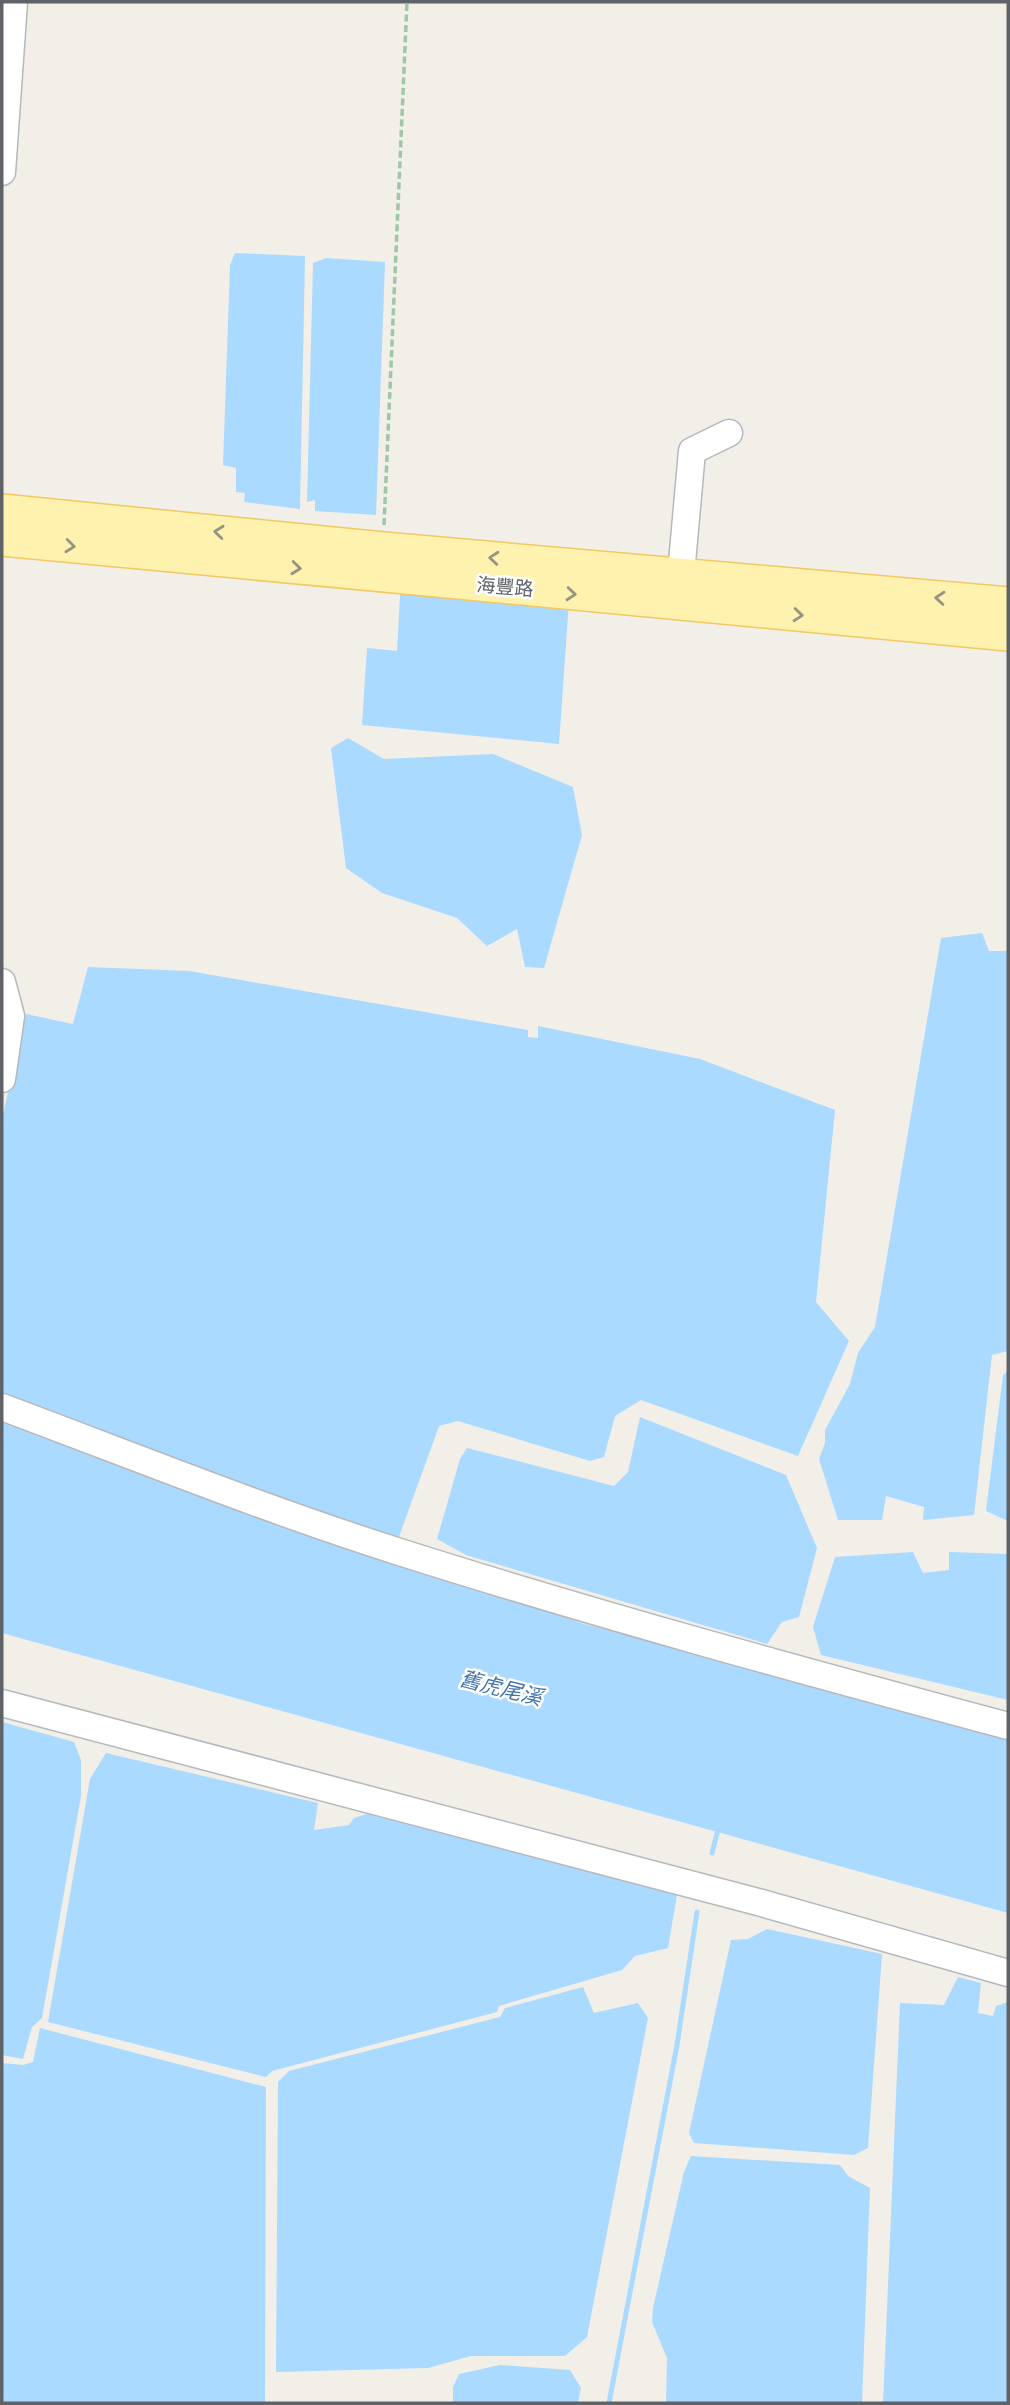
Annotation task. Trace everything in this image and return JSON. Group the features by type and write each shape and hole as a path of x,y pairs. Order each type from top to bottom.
{"main road":[{"name":"海豐路","path":"2,511 383,549 1008,604"},
{"name":"海豐路","path":"2,539 1008,634"}],"street":[{"path":"2,172 14,2"},
{"path":"681,574 692,451 729,433"},
{"path":"2,982 11,1016 2,1079"},
{"path":"2,1407 233,1494 405,1553 788,1667 1008,1726"},
{"path":"2,1703 744,1898 1008,1973"}],"path":[{"path":"383,549 407,2"}],"water":[{"path":"235,253 305,256 300,509 244,502 245,493 236,492 236,468 223,465 230,265"},
{"path":"326,258 385,262 376,515 315,511 315,500 307,502 313,263"},
{"path":"401,578 569,601 559,744 362,725 367,648 397,651"},
{"path":"348,738 384,759 493,754 573,787 582,835 544,968 525,967 517,929 487,946 457,918 382,893 346,868 331,748"},
{"path":"982,933 989,951 1008,951 1008,1351 992,1355 974,1515 923,1520 924,1507 886,1496 882,1520 838,1520 819,1459 825,1443 825,1430 850,1384 858,1353 875,1327 941,938"},
{"path":"88,967 189,971 528,1030 528,1037 538,1038 538,1026 700,1059 835,1110 816,1302 849,1341 798,1456 641,1400 615,1416 604,1457 590,1461 458,1421 439,1426 396,1545 2,1396 2,1119 26,1014 73,1024"},
{"path":"1008,1371 1008,1521 986,1511 1003,1375"},
{"name":"舊虎尾溪","path":"2,1415 269,1518 584,1624 1008,1734 1008,1913 2,1633"},
{"path":"640,1417 786,1475 817,1548 799,1617 782,1622 767,1644 466,1555 437,1539 460,1459 467,1448 614,1486 628,1472"},
{"path":"913,1552 923,1573 949,1570 949,1552 1008,1554 1008,1700 821,1655 813,1627 835,1557"},
{"path":"2,1722 74,1742 81,1760 81,1796 42,2018 32,2027 23,2059 2,2055"},
{"path":"106,1753 318,1803 314,1830 349,1825 354,1818 367,1814 677,1895 668,1948 635,1956 622,1970 499,2006 497,2012 272,2071 266,2077 48,2022 90,1779"},
{"path":"767,1929 882,1954 868,2148 854,2155 694,2143 689,2133 731,1940 748,1939"},
{"path":"958,1977 981,1983 978,2013 993,2016 996,2006 1008,2002 1008,2403 883,2403 900,2003 944,2005"},
{"path":"583,1987 594,2013 638,2003 648,2018 587,2337 565,2356 471,2356 428,2368 276,2372 278,2082 289,2071 500,2017 505,2008"},
{"path":"40,2028 266,2087 265,2403 2,2403 2,2063 23,2065 33,2062"},
{"path":"691,2156 840,2165 848,2176 870,2188 862,2403 666,2403 667,2358 652,2322 653,2308 684,2172"},
{"path":"500,2365 570,2370 581,2388 578,2403 453,2403 453,2387 459,2374"}],"waterway":[{"path":"712,1853 719,1826"},
{"path":"609,2403 677,2045 697,1912"}]}
